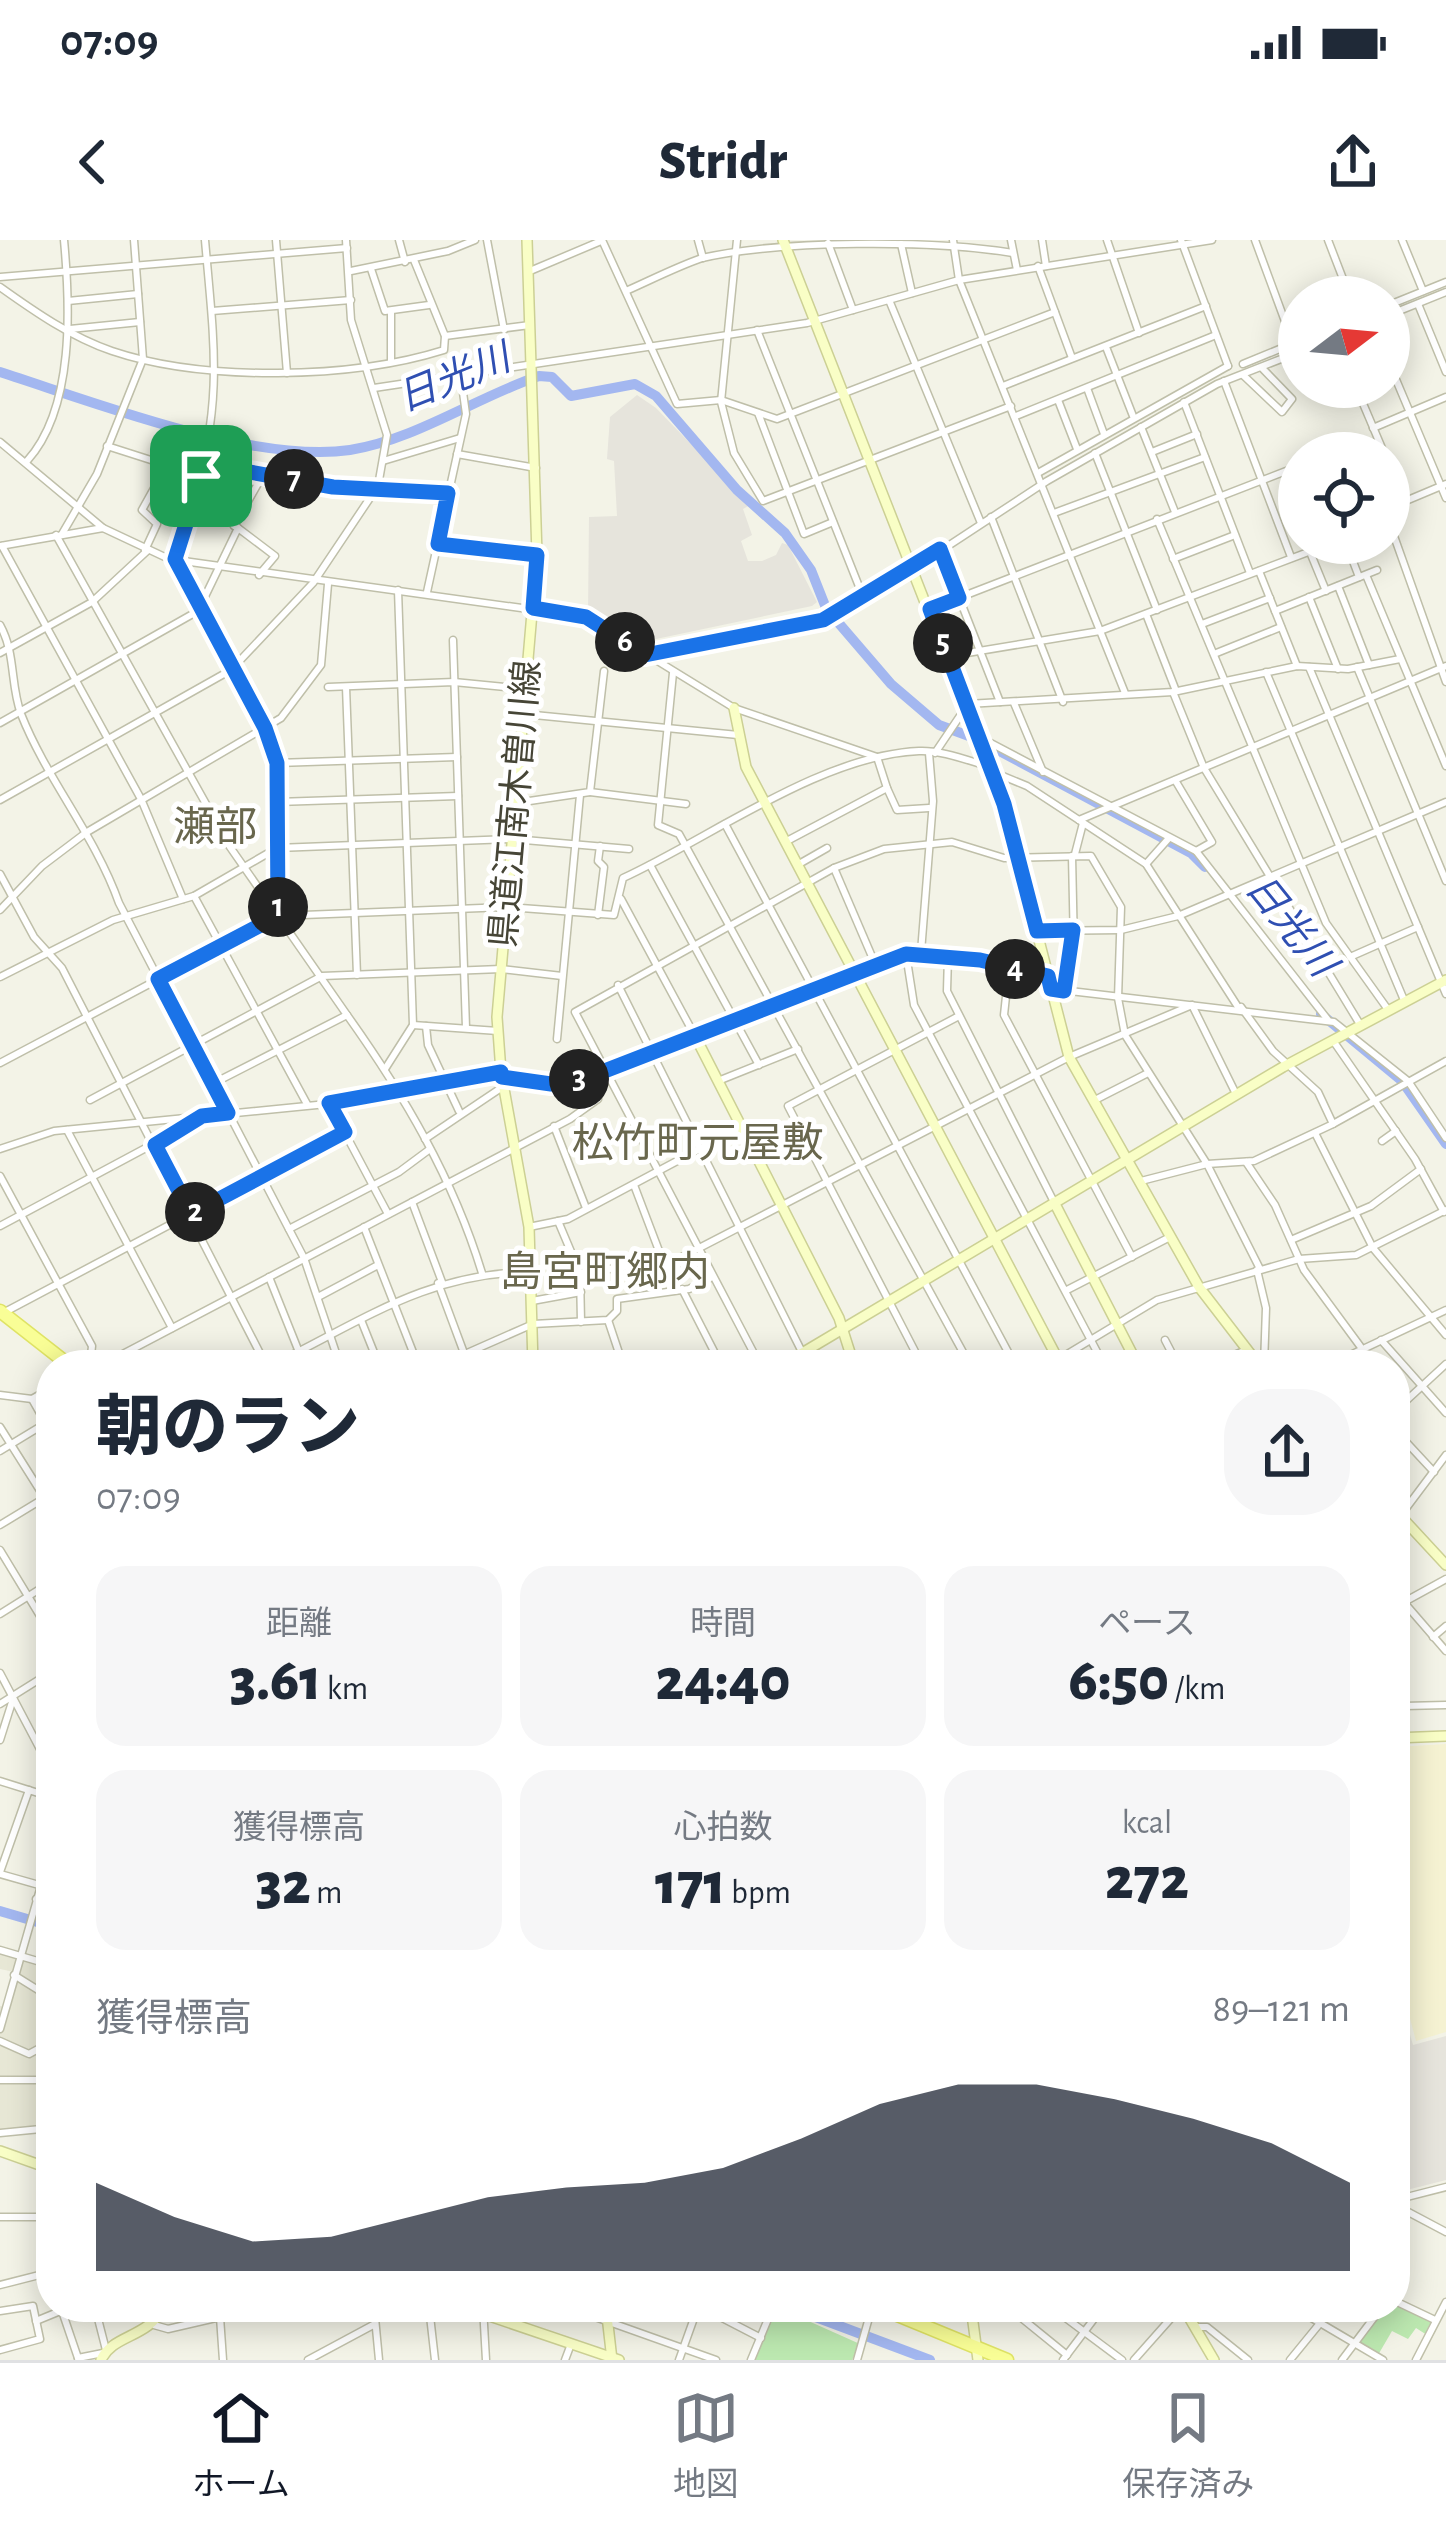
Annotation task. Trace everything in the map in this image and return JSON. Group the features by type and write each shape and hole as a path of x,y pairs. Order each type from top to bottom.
{"main road":[{"path":"1,1313 49,1350"},
{"path":"908,2322 977,2354 1007,2360"}],"street":[{"path":"27,460 37,449 56,396 70,331 64,240"},
{"path":"59,535 80,510 143,359 134,240"},
{"path":"205,240 216,368 212,442 175,559 198,611 265,728 277,763 278,916"},
{"path":"276,240 287,373"},
{"path":"0,286 70,331 143,359 287,373 391,363 444,350 445,336 399,240"},
{"path":"349,271 409,261 475,240"},
{"path":"487,240 504,330"},
{"name":"県道江南木曽川線","path":"526,240 537,555 498,1031 529,1227 533,1350"},
{"path":"528,272 603,240 677,404 722,400 777,419 1055,311"},
{"path":"698,240 703,258"},
{"path":"737,240 732,253 722,400 734,453 763,501 1011,406"},
{"path":"1011,240 1017,269"},
{"path":"1042,240 1042,267 1073,359"},
{"path":"1107,240 1139,334"},
{"path":"374,388 532,375 650,346 817,321 959,280 1213,240"},
{"path":"1255,240 1278,297"},
{"path":"1328,240 1342,276"},
{"path":"1402,240 1423,291"},
{"path":"626,291 703,258 783,241 953,241 1013,253"},
{"path":"783,241 982,741 1019,856 1069,1057 1199,1287 1243,1350"},
{"path":"827,241 853,310"},
{"path":"900,241 912,293"},
{"path":"953,241 959,280 1124,693"},
{"path":"1181,242 1228,366 1282,412 1292,399 1262,368"},
{"path":"0,277 346,244 351,320 387,435 378,486 313,583 231,670 0,800"},
{"path":"371,269 385,311 429,305"},
{"path":"1410,296 1446,282"},
{"path":"1410,307 1446,292"},
{"path":"68,302 138,294"},
{"path":"212,311 352,300"},
{"path":"889,300 981,523"},
{"path":"1418,304 1446,372"},
{"path":"1003,386 1206,306"},
{"path":"391,311 391,363"},
{"path":"70,331 140,322"},
{"path":"445,336 530,325"},
{"path":"757,330 864,599"},
{"path":"1016,416 1216,335"},
{"path":"1106,347 1133,417"},
{"path":"1243,364 1278,349"},
{"path":"645,655 810,623 864,599 1095,453 1224,381 1278,361"},
{"path":"1037,473 1228,366"},
{"path":"426,593 466,414 461,378"},
{"path":"1224,381 1278,522"},
{"path":"1087,388 1104,434"},
{"path":"1373,428 1446,397"},
{"path":"1058,400 1077,449"},
{"path":"1184,403 1235,535 1270,598 1297,666"},
{"path":"1365,408 1375,432"},
{"path":"1408,408 1446,498"},
{"path":"758,413 804,534 833,522"},
{"path":"1142,427 1175,512"},
{"path":"1151,452 1196,434"},
{"path":"381,462 460,438"},
{"path":"0,442 103,528 146,551 313,583 426,593 586,617 734,709 878,757"},
{"path":"106,446 201,476"},
{"path":"1095,453 1156,610"},
{"path":"457,454 536,468"},
{"path":"1054,513 1205,457"},
{"path":"205,464 333,487 448,493"},
{"path":"0,653 92,602 146,551 158,524 142,510 167,466"},
{"path":"0,723 198,611 264,472"},
{"path":"930,609 1278,474"},
{"path":"1410,499 1444,485"},
{"path":"191,508 206,502 274,556 260,575"},
{"path":"991,517 1064,703"},
{"path":"1157,519 1326,923 1389,1011"},
{"path":"103,528 1,546 141,800 183,899"},
{"path":"59,535 92,602 244,867 401,1092 450,1182 482,1273"},
{"path":"1173,559 1235,535"},
{"path":"438,544 537,555"},
{"path":"940,549 1000,704"},
{"path":"949,656 1100,631 1279,564"},
{"path":"1315,564 1326,590"},
{"path":"1357,564 1446,766"},
{"path":"1405,564 1446,682"},
{"path":"1275,610 1377,570"},
{"path":"0,910 87,832 280,718 321,665 328,584"},
{"path":"1338,586 1369,665"},
{"path":"386,1069 413,1025 398,590"},
{"path":"1309,597 1338,669"},
{"path":"1202,624 1270,598"},
{"path":"1146,614 1204,768 1360,1026"},
{"path":"0,625 11,646 20,712 87,832 125,915 304,1258 336,1350"},
{"path":"1214,654 1281,627"},
{"path":"453,640 466,1028"},
{"path":"968,704 1064,703 1124,693 1174,692 1297,666 1338,669 1400,659"},
{"path":"811,1350 1288,1064 1444,986 1309,667"},
{"path":"1357,667 1446,881"},
{"path":"1081,822 1444,667"},
{"path":"590,792 604,671"},
{"path":"1266,672 1405,1002"},
{"path":"673,673 658,825 679,834 962,1350"},
{"path":"328,687 454,682 526,689"},
{"path":"346,687 357,975"},
{"path":"1014,703 1044,772"},
{"path":"921,952 932,752 968,704"},
{"path":"734,709 746,767 1050,1350"},
{"path":"524,714 738,735"},
{"path":"982,741 1196,851 1326,1020 1405,1082 1446,1138"},
{"path":"0,1064 278,916 507,908 614,915 623,878 764,802 878,757 932,752 1027,786 1146,865 1240,1007 1318,1092 1333,1124"},
{"path":"277,763 457,757"},
{"path":"878,757 898,810 930,808"},
{"path":"1174,779 1212,842 1196,851"},
{"path":"785,842 887,788"},
{"path":"517,803 590,792 686,804"},
{"path":"557,1039 580,795"},
{"path":"277,802 458,796"},
{"path":"1037,931 1121,930 1178,916 1446,802"},
{"path":"1064,991 1081,822"},
{"path":"725,824 1007,1350"},
{"path":"0,977 125,915 194,896 277,848 514,839 629,849"},
{"path":"1146,865 1168,839"},
{"path":"752,1350 575,1012 834,868 884,849 952,842 1004,858 1091,856 1121,907 1118,998 1125,1035 1207,1164 1259,1270 1266,1308 1262,1350"},
{"path":"598,915 604,867 600,846"},
{"path":"797,865 827,848"},
{"path":"650,866 759,1064"},
{"path":"834,868 877,966"},
{"path":"0,874 34,937 50,950 261,1350"},
{"path":"194,896 307,1105"},
{"path":"621,899 660,964 850,1350"},
{"path":"1349,957 1418,927"},
{"path":"906,954 914,1005 1096,1350"},
{"path":"0,1149 67,1130 329,1103 445,1081 502,1078 551,1084 589,1077 906,954 948,956 1048,976"},
{"path":"948,956 947,992 1130,1350"},
{"path":"1009,968 1004,1015 1132,1257"},
{"path":"90,1100 322,976 501,969 562,976"},
{"path":"618,985 801,1350"},
{"path":"1051,989 1326,1020"},
{"path":"580,1273 614,1265 664,1264 1069,1057 1192,1005"},
{"path":"1192,1005 1236,1094"},
{"path":"213,1084 347,1015"},
{"path":"913,1350 788,1106 959,1016"},
{"path":"413,1025 498,1031"},
{"path":"426,1026 460,1113"},
{"path":"1078,1350 1157,1300 1299,1259 1356,1256 1445,1212 1374,1099 1342,1036"},
{"path":"718,1081 798,1049"},
{"path":"1138,1182 1207,1164 1246,1162 1333,1124 1446,1061"},
{"path":"1093,1101 1148,1073"},
{"path":"130,1350 554,1126 598,1099 589,1077"},
{"path":"424,1138 502,1078"},
{"path":"329,1103 388,1214"},
{"path":"0,1226 202,1116"},
{"path":"554,1126 587,1208"},
{"path":"529,1227 587,1208 741,1127"},
{"path":"67,1130 172,1328"},
{"path":"1382,1141 1396,1131"},
{"path":"1,1313 345,1132"},
{"path":"1315,1133 1372,1248 1446,1335"},
{"path":"0,1140 12,1146"},
{"path":"289,1229 430,1149"},
{"path":"1246,1162 1299,1259 1360,1346"},
{"path":"1291,1240 1355,1214 1421,1169"},
{"path":"0,1176 92,1350"},
{"path":"634,1185 664,1264"},
{"path":"412,1202 463,1350"},
{"path":"558,1221 580,1273 581,1322"},
{"path":"364,1226 412,1350"},
{"path":"1066,1291 1170,1238"},
{"path":"317,1297 379,1265"},
{"path":"303,1350 440,1282 482,1273 530,1272"},
{"path":"269,1277 298,1350"},
{"path":"473,1350 533,1324 608,1320 617,1311 617,1299 682,1289 712,1277"},
{"path":"682,1289 713,1350"},
{"path":"532,1301 581,1292"},
{"path":"1353,1350 1446,1310"},
{"path":"362,1320 373,1350"},
{"path":"608,1320 618,1350"},
{"path":"1381,1339 1390,1350"},
{"path":"1165,1340 1170,1350"},
{"path":"1410,1397 1446,1364"},
{"path":"1410,1375 1446,1413"},
{"path":"0,1395 36,1397"},
{"path":"32,1399 36,1404"},
{"path":"0,1427 36,1479"},
{"path":"0,1451 36,1428"},
{"path":"1410,1446 1434,1472"},
{"path":"1410,1499 1446,1455"},
{"path":"0,1525 36,1503"},
{"path":"1410,1526 1446,1565"},
{"path":"0,1550 36,1610"},
{"path":"1410,1598 1446,1579"},
{"path":"0,1614 36,1592"},
{"path":"1410,1616 1446,1651"},
{"path":"1433,1637 1446,1626"},
{"path":"0,1673 36,1739"},
{"path":"0,1704 36,1682"},
{"path":"0,1740 14,1696"},
{"path":"1410,1706 1446,1705"},
{"path":"1410,1737 1446,1736"},
{"path":"0,1780 36,1792"},
{"path":"29,1790 0,1873 36,1885"},
{"path":"0,2029 36,1899"},
{"path":"0,1950 36,1961"},
{"path":"14,1976 36,1990"},
{"path":"0,2041 29,2054 36,2050"},
{"path":"0,2080 36,2080"},
{"path":"0,2133 36,2129"},
{"path":"0,2151 36,2164"},
{"path":"1410,2197 1446,2186"},
{"path":"1410,2211 1446,2232"},
{"path":"0,2217 36,2217"},
{"path":"0,2285 36,2276"},
{"path":"1417,2360 1446,2302"},
{"path":"0,2311 33,2306 36,2321"},
{"path":"1410,2308 1436,2321"},
{"path":"0,2355 40,2339 36,2322"},
{"path":"69,2322 76,2359 103,2354 156,2322"},
{"path":"98,2322 103,2354"},
{"path":"154,2325 168,2329 201,2322"},
{"path":"220,2322 223,2360"},
{"path":"431,2322 435,2360"},
{"path":"483,2322 486,2360"},
{"path":"513,2322 614,2359 608,2322"},
{"path":"611,2322 716,2360"},
{"path":"679,2360 693,2322"},
{"path":"729,2322 761,2338"},
{"path":"751,2360 767,2322"},
{"path":"857,2360 870,2322"},
{"path":"973,2322 977,2354"},
{"path":"1025,2322 1065,2358 1092,2322"},
{"path":"1071,2322 1122,2360"},
{"path":"1134,2360 1168,2322"},
{"path":"1195,2322 1214,2360"},
{"path":"1290,2360 1321,2322 1383,2360"},
{"path":"1342,2360 1371,2322"},
{"path":"308,2360 375,2324 379,2360"},
{"path":"1199,2327 1207,2327 1248,2360"},
{"path":"565,2360 571,2344"}],"shaded area":[{"path":"637,395 656,408 750,505 743,509 752,535 741,541 748,561 762,561 776,555 782,543 788,545 817,602 637,643 588,613 589,517 617,516 614,461 607,459 610,417"},
{"path":"1446,1744 1446,2032 1416,2041 1410,2018 1410,1746"},
{"path":"0,1950 36,1961 36,2128 0,2132 0,2006 5,2007 14,1972 0,1969"},
{"path":"1410,2034 1413,2045 1446,2036 1446,2180 1410,2189"}],"green space":[{"path":"1410,2310 1434,2322 1427,2335 1416,2328 1408,2339 1392,2331 1378,2355 1357,2343 1373,2322 1410,2322"},
{"path":"771,2322 811,2322 860,2344 852,2360 755,2360"}],"waterway":[{"name":"日光川","path":"0,372 174,428 311,452 374,445 539,376 552,377 571,396 635,384 656,396 737,490 785,533 811,570 826,608"},
{"name":"日光川","path":"830,613 891,684 939,725 977,739 1191,853 1205,867"},
{"name":"日光川","path":"1321,1014 1402,1081 1446,1144"},
{"path":"0,1911 36,1922"},
{"path":"829,2322 930,2360"}],"district":[{"name":"瀬部","path":"215,828"},
{"name":"松竹町元屋敷","path":"698,1144"},
{"name":"島宮町郷内","path":"605,1273"}],"route":[{"path":"205,464 333,487 339,483 448,493 438,544 537,555 533,608 586,617 645,655 823,620 884,588 940,549 959,598 930,609 1004,804 1037,931 1073,930 1064,991 1051,989 1048,976 980,960 906,954 589,1077 551,1084 502,1077 501,1072 329,1103 345,1132 191,1214 155,1145 202,1116 228,1113 158,979 278,916 277,763 265,728 198,611 175,559 201,476 205,464"}]}
